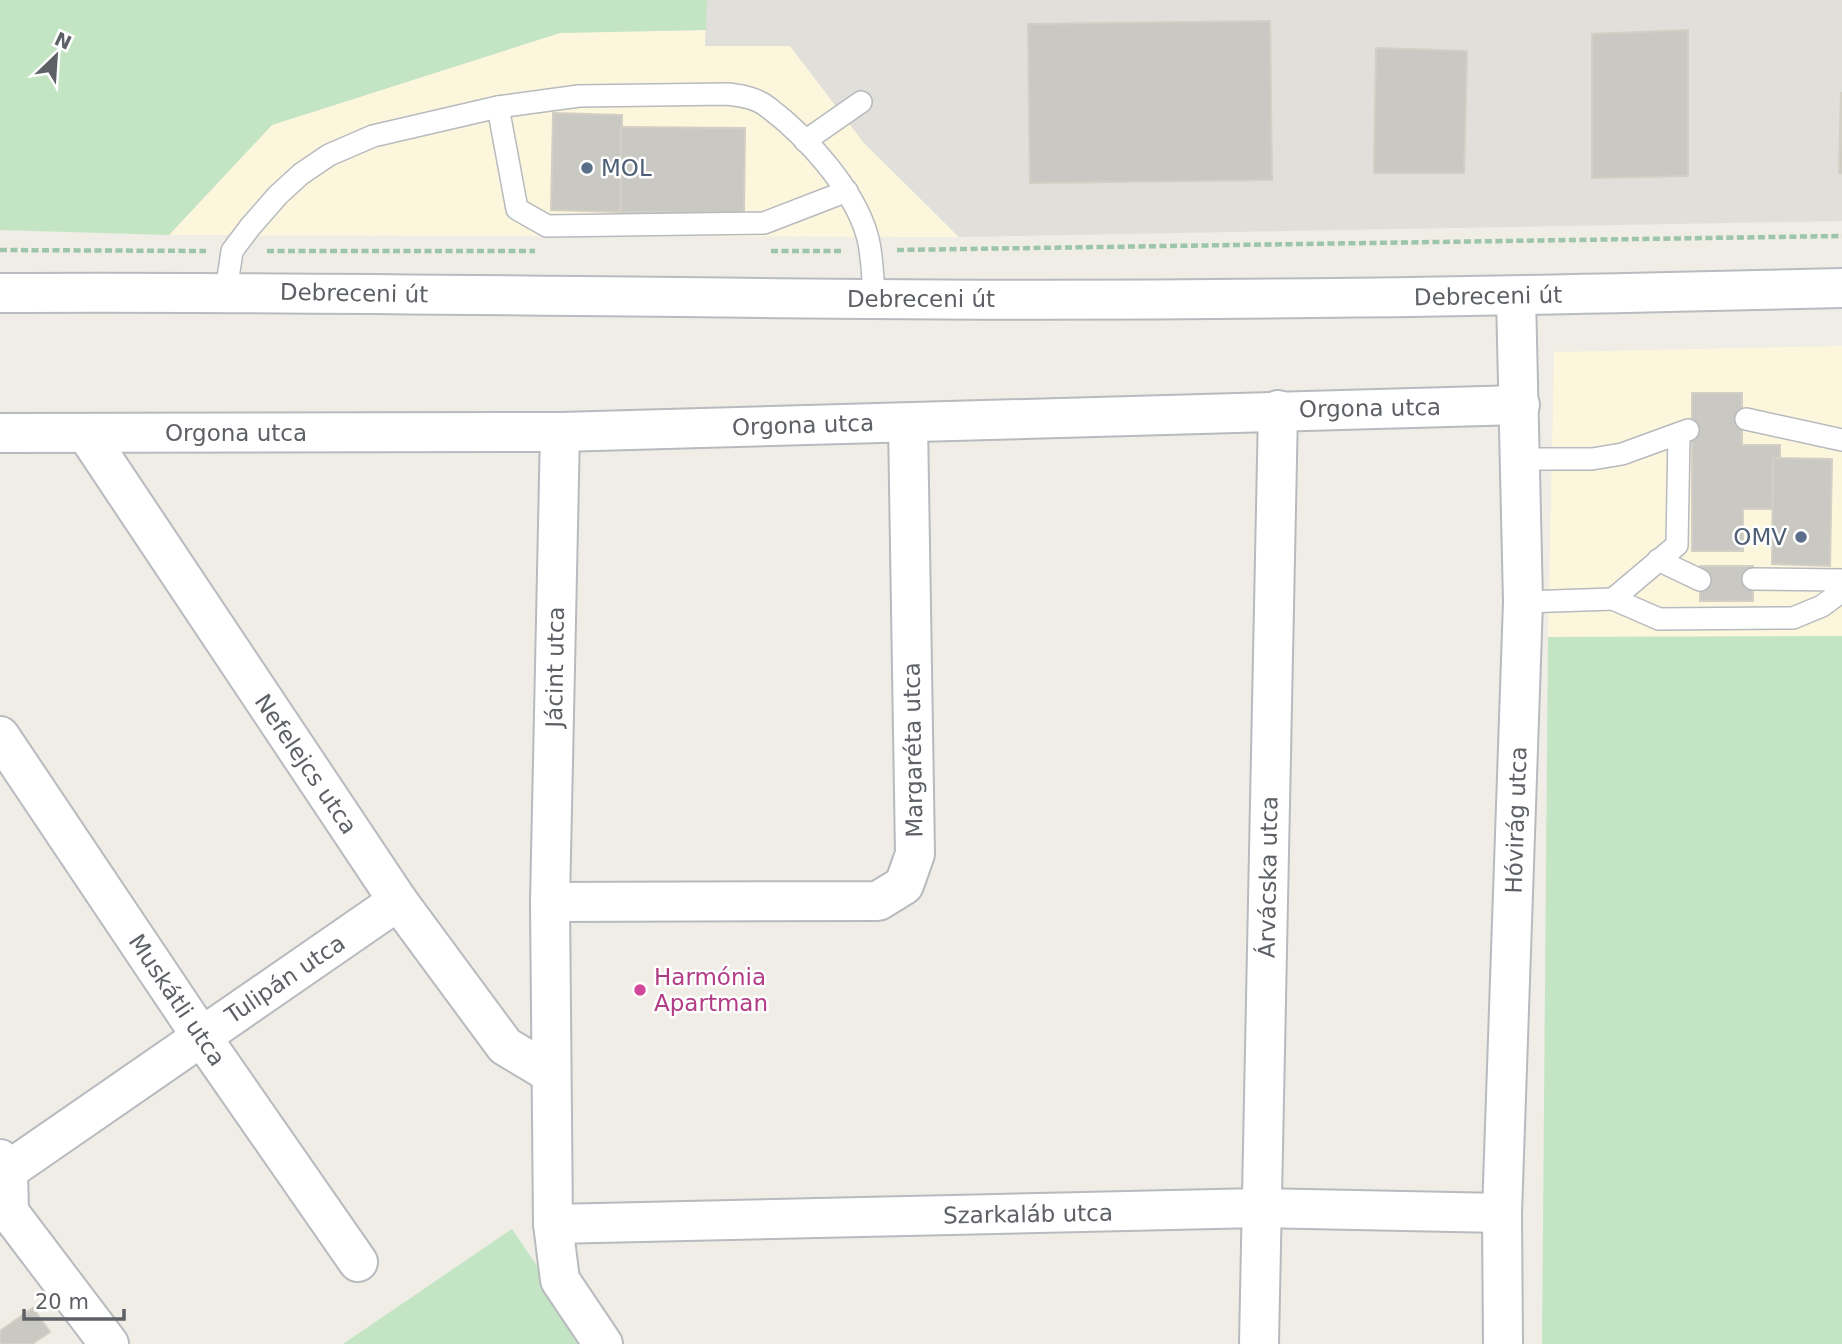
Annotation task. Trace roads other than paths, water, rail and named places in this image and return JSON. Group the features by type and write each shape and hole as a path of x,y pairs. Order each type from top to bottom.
{"street":[{"name":"Debreceni út","path":"0,293 226,292 875,299 1516,296 1842,288"},
{"name":"Hóvirág utca","path":"1503,1344 1502,1213 1523,602 1516,296"},
{"name":"Orgona utca","path":"0,433 560,432 1520,405"},
{"name":"Árvácska utca","path":"1259,1344 1278,410"},
{"name":"Margaréta utca","path":"550,902 878,901 904,885 915,854 908,422"},
{"name":"Jácint utca","path":"550,902 560,432"},
{"name":"Nefelejcs utca","path":"86,433 398,901 505,1046 550,1073"},
{"name":"Muskátli utca","path":"0,736 201,1036 358,1262"},
{"name":"Tulipán utca","path":"3,1169 398,901"},
{"path":"550,902 553,1224 560,1280 603,1344"},
{"path":"3,1169 9,1212 109,1344"},
{"name":"Szarkaláb utca","path":"553,1224 1260,1208 1502,1213"}],"lane":[{"path":"226,292 232,251 278,195 301,174 329,155 373,135 498,107 579,96 729,94 748,96 768,106 805,141 847,191 867,234 875,299"},
{"path":"805,141 861,102"},
{"path":"498,107 517,209 547,226 764,223 847,191"},
{"path":"1746,419 1842,440"},
{"path":"1521,459 1602,458 1622,454 1683,432 1677,545 1613,600"},
{"path":"1658,560 1700,580"},
{"path":"1753,579 1842,580"},
{"path":"1523,602 1613,600 1660,619 1793,618 1822,606 1842,591"}],"place":[{"name":"MOL","path":"587,168"},
{"name":"OMV","path":"1801,537"},
{"name":"Harmónia Apartman","path":"640,990"}]}
